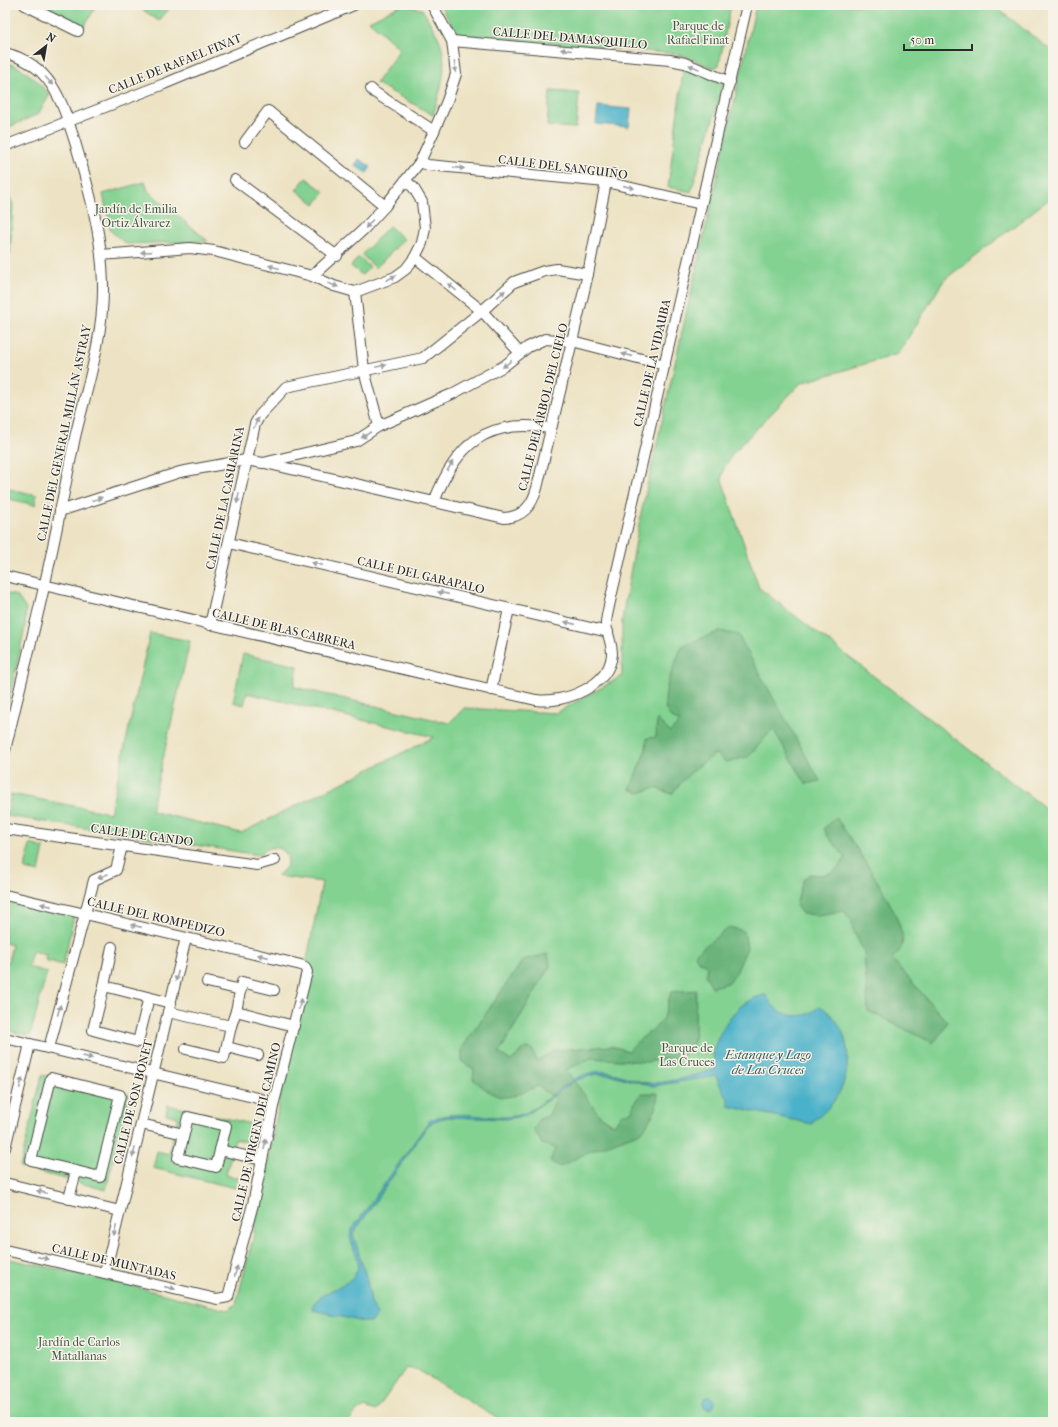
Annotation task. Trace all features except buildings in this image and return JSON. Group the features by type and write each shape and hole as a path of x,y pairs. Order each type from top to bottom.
{"street":[{"path":"25,5 78,31"},
{"name":"CALLE DE RAFAEL FINAT","path":"5,146 68,120 164,84 335,8 354,5"},
{"path":"312,276 337,256 364,230 420,162 434,131 447,101 456,74 452,41 432,5"},
{"name":"CALLE DE LA VIDAUBA","path":"558,700 590,686 606,672 612,653 607,617 747,5"},
{"name":"CALLE DEL DAMASQUILLO","path":"452,41 670,60 685,63 730,82"},
{"name":"CALLE DEL GENERAL MILLÁN ASTRAY","path":"5,53 23,60 46,77 56,90 68,120 93,204 102,255 103,297 101,323 44,585 5,750"},
{"path":"371,89 434,131"},
{"path":"245,142 268,111 384,206"},
{"name":"CALLE DEL SANGUIÑO","path":"420,162 428,165 606,182 701,204"},
{"path":"235,180 337,256"},
{"path":"102,255 190,248 214,251 312,276 334,286 355,292 395,277 406,269 415,257 422,243 425,228 422,202 413,187 404,181"},
{"name":"CALLE DEL ÁRBOL DEL CIELO","path":"246,460 504,518 512,517 524,512 529,507 535,496 550,428 588,274 606,182"},
{"path":"415,257 482,311 520,353"},
{"name":"CALLE DE LA CASUARINA","path":"210,625 246,460 257,419 286,387 423,358 482,311 514,282 531,275 557,269 588,274"},
{"path":"355,292 364,370 379,426"},
{"path":"263,463 356,441 379,426 452,394 504,366 536,342 545,339 572,342 665,365"},
{"path":"434,502 442,480 454,459 467,445 510,426 531,425 550,428"},
{"path":"308,453 303,458 302,464 308,473"},
{"path":"60,511 180,472 246,460"},
{"name":"CALLE DEL GARAPALO","path":"229,543 608,632"},
{"name":"CALLE DE BLAS CABRERA","path":"5,576 491,690 536,700 558,700"},
{"path":"491,690 509,609"},
{"name":"CALLE DE GANDO","path":"5,829 258,864 275,860"},
{"path":"49,1048 94,880 116,870 122,846"},
{"name":"CALLE DEL ROMPEDIZO","path":"5,896 301,965"},
{"name":"CALLE DE SON BONET","path":"105,1273 186,938"},
{"path":"112,947 93,1030 138,1042 149,997"},
{"name":"CALLE DE VIRGEN DEL CAMINO","path":"217,1299 226,1298 231,1292 274,1102 308,972 305,967 301,965"},
{"path":"207,982 241,990"},
{"path":"186,1049 224,1058 242,982 274,990"},
{"path":"104,986 149,997 169,1007 231,1026"},
{"path":"236,1011 294,1026"},
{"path":"5,1038 274,1102"},
{"path":"5,1148 30,1044"},
{"path":"227,1047 258,1055"},
{"path":"51,1078 120,1095 100,1177 76,1171 31,1160 51,1078"},
{"path":"188,1117 226,1126 216,1167 178,1158 184,1134 188,1117"},
{"path":"141,1124 184,1134"},
{"path":"220,1150 262,1160"},
{"path":"69,1199 76,1171"},
{"path":"5,1183 120,1211"},
{"name":"CALLE DE MUNTADAS","path":"5,1250 217,1299"}],"green space":[{"path":"37,5 97,5 83,28"},
{"path":"136,5 172,5 159,21"},
{"path":"401,5 422,9 439,39 442,48 444,58 443,77 433,115 376,83 400,49 369,21"},
{"name":"Parque de Rafael Finat","path":"443,5 731,5 719,65 714,68 678,54 464,36 457,33 441,7"},
{"name":"Parque de Las Cruces","path":"756,5 993,5 1053,52 1053,196 944,280 898,354 801,383 733,453 723,470 722,480 759,588 1053,814 1053,1422 503,1422 418,1370 406,1368 376,1411 365,1407 356,1412 348,1422 5,1422 5,1258 104,1279 227,1310 236,1304 253,1238 322,882 277,876 286,867 288,859 284,852 274,847 259,855 7,816 11,794 110,813 150,633 190,641 151,811 241,833 434,737 247,693 244,705 233,702 243,654 298,666 294,687 449,723 464,708 556,713 622,676 622,619 640,518"},
{"path":"5,62 18,67 30,75 50,95 38,114 5,129"},
{"path":"684,65 724,83 691,192 668,187"},
{"path":"550,91 579,93 576,128 547,126"},
{"path":"306,178 325,192 315,204 296,190"},
{"name":"Jardín de Emilia Ortiz Álvarez","path":"145,182 148,191 208,241 126,244 111,231 103,194"},
{"path":"5,187 13,204 10,254 5,253"},
{"path":"389,226 404,239 376,268 362,255"},
{"path":"359,257 370,267 362,275 351,266"},
{"path":"5,488 37,495 35,505 5,498"},
{"path":"5,593 17,596 26,609 25,627 8,704 5,703"},
{"path":"720,631 738,635 820,781 806,784 773,729 748,757 726,762 716,754 703,762 681,782 672,794 655,788 639,793 630,789 646,749 647,738 656,737 657,719 670,732 680,722 673,719 667,712 665,704 671,672 682,646"},
{"path":"836,817 877,880 897,918 902,933 902,945 892,959 947,1022 943,1031 933,1043 868,1011 864,952 853,930 852,921 844,911 818,915 802,914 796,905 803,880 809,874 821,875 830,873 838,868 845,858 828,836 824,828"},
{"path":"30,844 44,848 39,872 25,869"},
{"path":"5,895 75,912 63,965 45,960 46,954 32,951 28,967 47,972 30,1036 5,1030 5,962 8,962 12,945 5,943"},
{"path":"729,927 744,931 747,948 736,973 728,983 712,987 706,976 707,966 697,959 695,954"},
{"path":"548,954 550,966 499,1053 511,1061 525,1048 532,1049 537,1061 555,1050 611,1046 629,1051 636,1042 658,1025 662,1020 671,992 696,990 695,1032 692,1049 678,1057 646,1062 592,1058 566,1070 600,1116 614,1125 622,1114 632,1111 635,1101 642,1093 658,1093 656,1109 643,1131 590,1151 560,1167 550,1161 556,1148 542,1144 534,1130 539,1119 548,1116 556,1099 538,1086 511,1097 498,1096 491,1093 473,1079 474,1069 462,1062 462,1048 523,960"},
{"path":"42,1075 129,1094 106,1190 20,1167"},
{"path":"168,1105 252,1124 247,1142 235,1139 226,1175 238,1178 235,1188 153,1168 157,1151 169,1154 178,1117 166,1114"}],"water":[{"path":"598,106 631,109 629,127 596,124"},
{"path":"359,159 371,167 367,173 355,166"},
{"name":"Estanque y Lago de Las Cruces","path":"766,995 776,1008 783,1013 790,1015 806,1015 820,1006 832,1015 840,1027 845,1039 848,1053 844,1082 838,1095 830,1106 814,1120 812,1124 728,1106 728,1098 724,1094 716,1076 653,1086 612,1075 596,1074 574,1081 526,1115 506,1119 448,1117 437,1120 428,1125 353,1234 367,1280 371,1302 377,1315 372,1322 363,1322 313,1310 312,1307 316,1301 328,1292 347,1282 357,1271 358,1261 351,1241 351,1231 429,1121 450,1115 493,1117 515,1116 534,1108 569,1082 590,1073 606,1072 637,1081 660,1083 715,1070 713,1050 727,1022 740,1007 747,1002 756,997"},
{"path":"711,1397 714,1398 714,1408 707,1409 704,1408 703,1401 704,1398"}],"park label":[{"name":"Jardín de Carlos Matallanas","path":"79,1349"}]}
